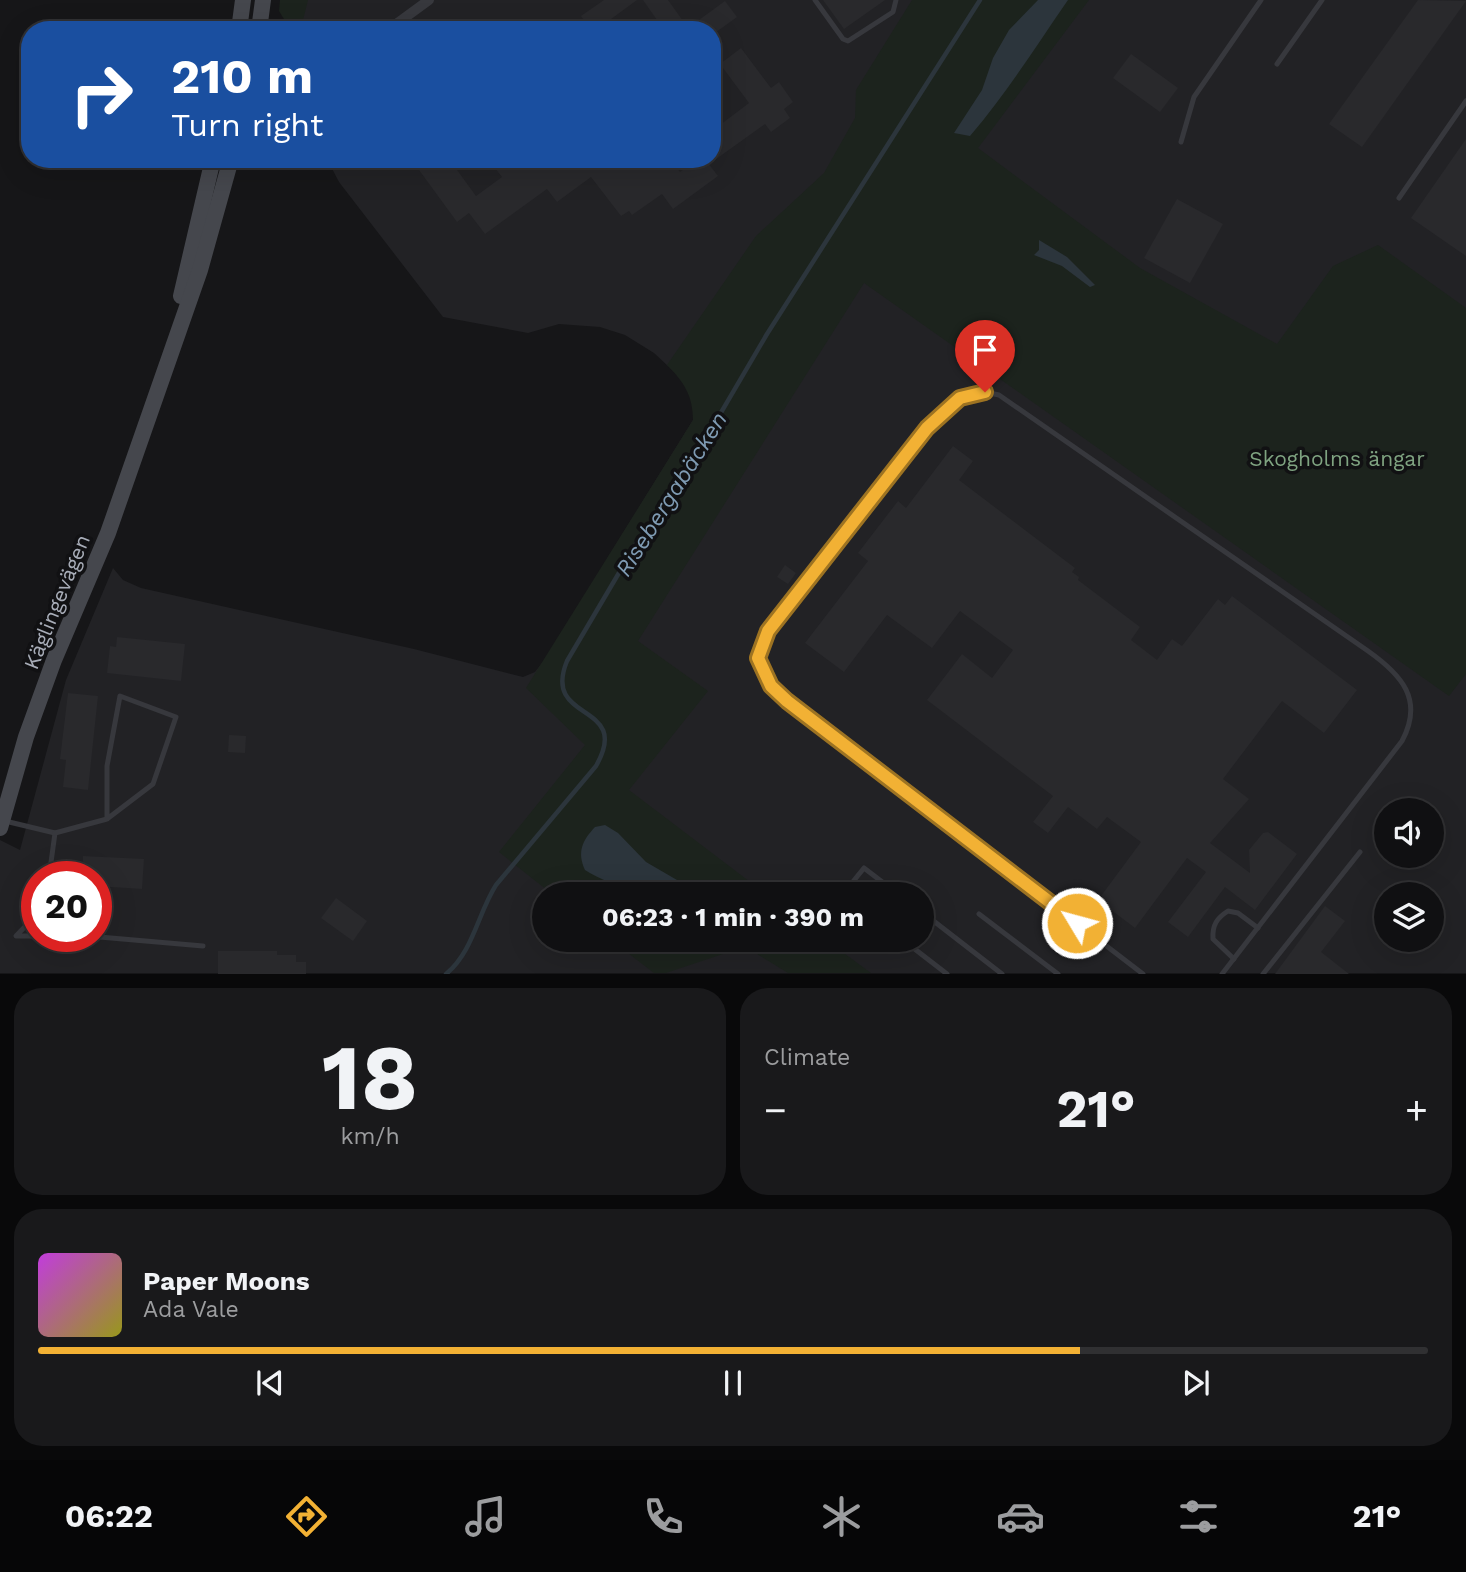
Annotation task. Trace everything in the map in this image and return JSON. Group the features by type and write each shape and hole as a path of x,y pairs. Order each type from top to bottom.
{"main road":[{"path":"240,21 243,0"},
{"path":"260,21 263,0"},
{"name":"Käglingevägen","path":"155,394 211,168"},
{"name":"Käglingevägen","path":"1,823 36,711 108,533 200,270 228,168"}],"street":[{"path":"400,21 429,0"}],"lane":[{"path":"815,0 843,39 848,41 894,12 896,0"},
{"path":"1181,142 1194,97 1261,0"},
{"path":"1277,64 1322,0"},
{"path":"1399,198 1466,101"},
{"path":"1143,974 787,701 771,686 758,658 760,646 776,621 927,428 960,398 985,392 999,395 1377,657 1399,678 1409,696 1413,709 1410,725 1402,741 1223,974"},
{"path":"1,823 55,834 107,819 153,784 176,717 120,696 107,766 107,819"},
{"path":"51,861 55,834"},
{"path":"1263,974 1360,852"},
{"path":"852,882 864,867 883,882"},
{"path":"1234,958 1213,939 1212,929 1218,917 1228,911 1258,928"},
{"path":"979,914 1058,974"},
{"path":"934,921 1002,974"},
{"path":"112,938 203,946"},
{"path":"919,952 947,974"}],"shaded area":[{"path":"298,0 1466,0 1466,973 0,973 0,840 20,850 66,680 113,568 123,580 141,588 414,649 523,677 535,672 545,659 693,420 693,402 682,379 654,353 625,335 600,327 559,324 528,333 443,317 339,182 332,168 721,168 721,21 299,21"},
{"path":"1038,0 1068,0 984,120 970,136 954,133 982,90 993,58 1009,30"},
{"path":"1039,240 1067,257 1095,285 1090,287 1062,266 1034,255 1039,250"},
{"path":"605,825 618,833 646,862 678,882 608,882 585,870 581,852 584,842 595,827"}],"green space":[{"path":"280,0 308,0 303,20 285,21 279,11"},
{"name":"Skogholms ängar","path":"912,0 1089,0 978,148 1140,268 1277,344 1333,266 1378,245 1466,308 1466,674 1449,696 864,283 638,641 708,691 629,790 750,882 537,882 499,852 585,745 526,688 693,420 686,390 667,365 756,236 824,173 855,118 856,90"},
{"path":"627,952 729,952 666,973 654,973"},
{"path":"754,952 842,952 871,973 788,973"}],"building":[{"path":"604,0 637,0 608,21 585,21 581,16"},
{"path":"643,0 668,0 683,21 658,21"},
{"path":"823,0 885,0 844,29"},
{"path":"1418,0 1466,1 1362,147 1329,124"},
{"path":"725,1 737,17 721,29 721,21 698,21"},
{"path":"741,48 771,88 779,82 793,102 784,109 790,118 771,132 765,124 721,156 721,124 749,103 721,63"},
{"path":"1131,54 1178,88 1160,112 1113,78"},
{"path":"1466,139 1466,256 1411,218"},
{"path":"418,168 456,168 476,196 502,177 495,168 677,168 680,172 685,168 712,168 718,176 673,209 662,194 632,215 629,211 621,216 591,177 557,202 547,189 485,234 469,213 457,222"},
{"path":"1177,199 1223,224 1190,283 1144,258"},
{"path":"953,446 973,461 959,480 1075,568 1072,572 1079,577 1078,580 1140,627 1131,640 1157,660 1172,639 1182,646 1218,599 1225,605 1232,596 1357,690 1324,733 1282,701 1223,779 1249,799 1210,843 1250,873 1249,850 1263,833 1268,832 1297,854 1255,910 1225,887 1188,937 1168,922 1206,872 1187,858 1135,928 1098,900 1141,842 1107,817 1097,829 1068,807 1048,833 1033,822 1053,796 927,700 962,654 992,678 1013,650 960,611 932,648 887,615 844,672 805,643 868,561 858,553 898,501 906,508"},
{"path":"785,565 796,573 788,584 777,577"},
{"path":"117,637 185,644 181,681 107,673 110,646 116,647"},
{"path":"68,693 98,696 88,790 63,787 66,760 60,759"},
{"path":"229,735 246,736 245,753 228,752"},
{"path":"83,856 144,859 142,889 112,887 112,861 83,861"},
{"path":"336,898 367,921 353,941 321,918"},
{"path":"1325,906 1345,921 1321,952 1349,974 1275,974"},
{"path":"218,951 277,951 277,955 296,955 296,962 306,962 306,974 218,974"}],"waterway":[{"name":"Risebergabäcken","path":"446,974 463,955 496,885 596,766 604,745 603,731 596,721 566,695 562,681 567,661 636,544 695,457 767,334 980,0"}],"route":[{"path":"985,392 960,398 927,428 768,631 760,646 758,658 771,686 787,701 1077,923"}]}
